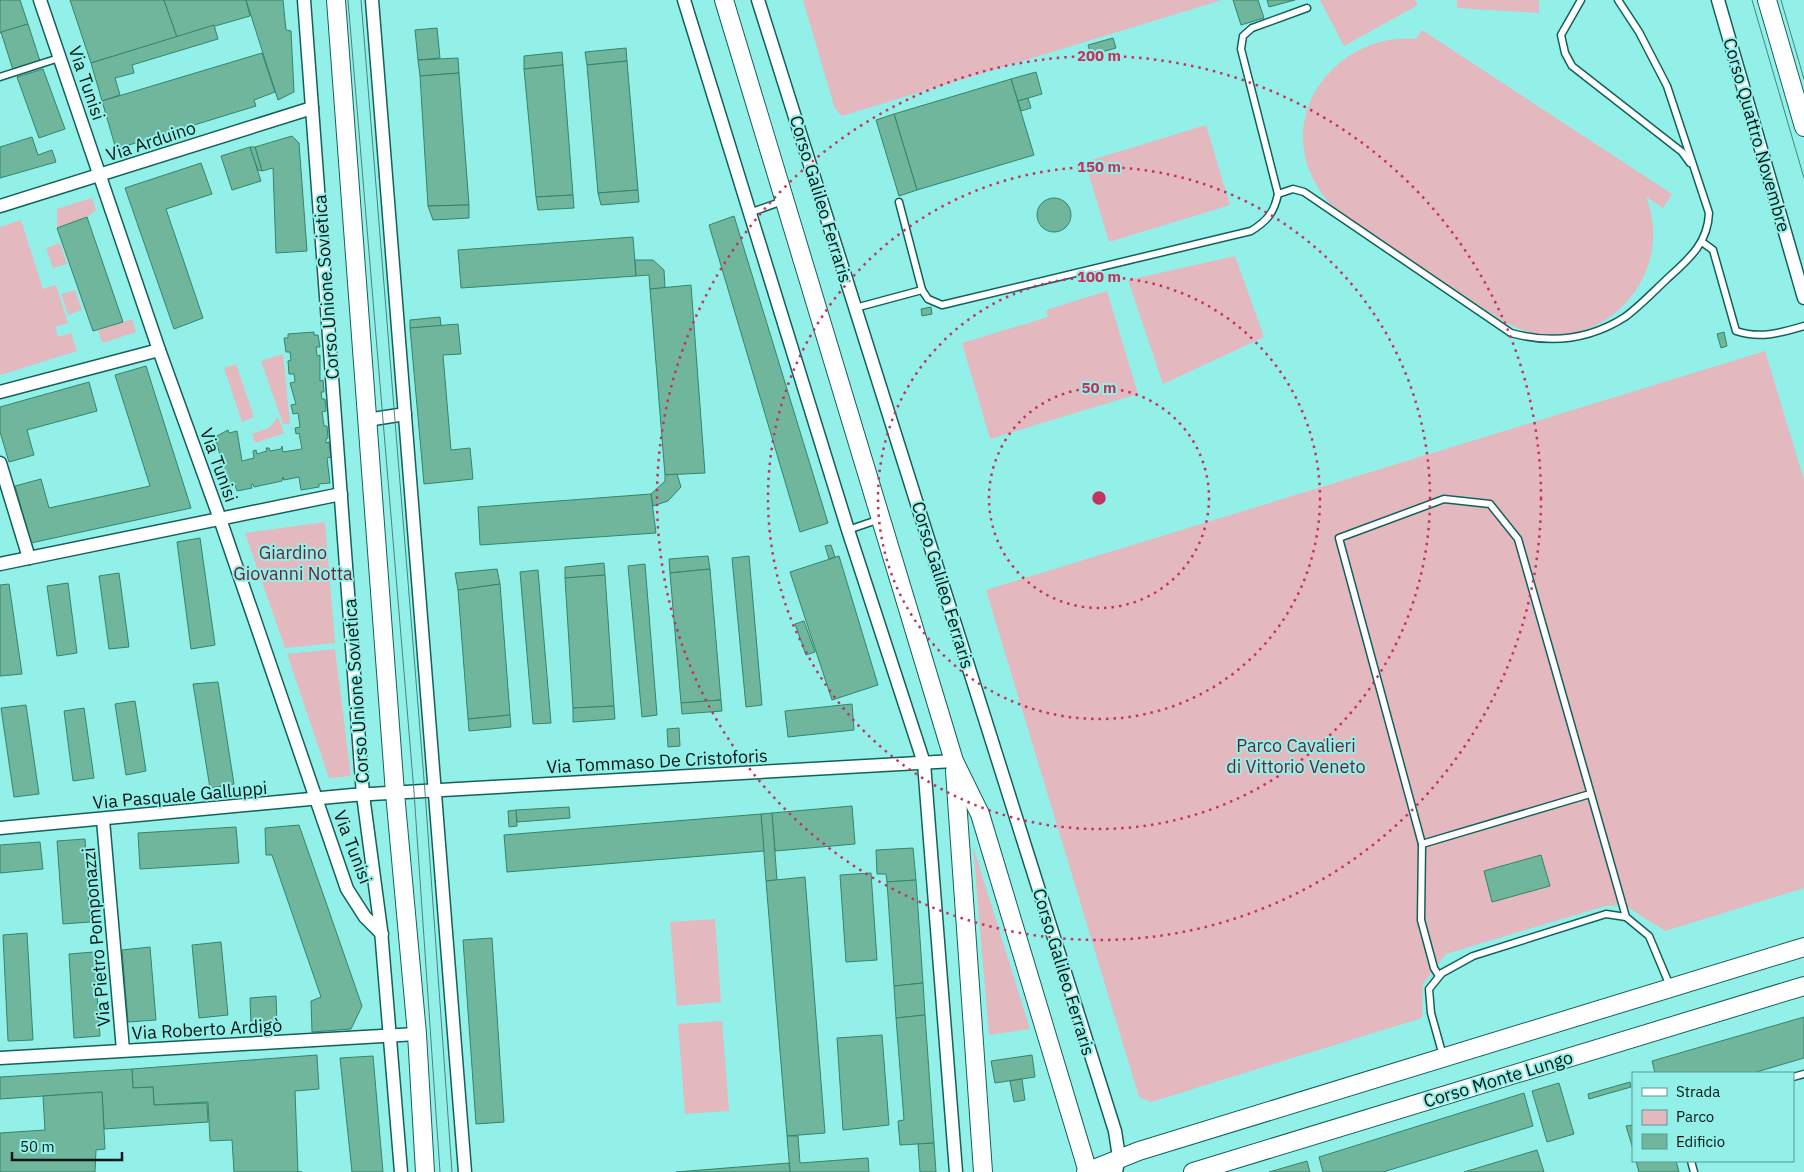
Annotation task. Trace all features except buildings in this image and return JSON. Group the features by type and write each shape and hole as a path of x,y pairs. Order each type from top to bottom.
{"main road":[{"name":"Corso Unione Sovietica","path":"336,0 395,792 417,1034 425,1172"},
{"name":"Corso Galileo Ferraris","path":"724,0 954,761 980,814 1087,1172"},
{"path":"1767,0 1804,127"},
{"name":"Corso Galileo Ferraris","path":"954,761 983,1172"},
{"path":"1087,1172 1118,1165 1442,1056 1804,947"},
{"name":"Corso Monte Lungo","path":"1193,1172 1232,1165 1804,986"}],"street":[{"name":"Via Tunisi","path":"40,0 159,350 220,519 347,889 365,917 382,934"},
{"name":"Corso Unione Sovietica","path":"304,0 363,795 382,934 401,1172"},
{"path":"372,0 465,1172"},
{"path":"684,0 848,530 924,763 956,1172"},
{"name":"Corso Galileo Ferraris","path":"758,0 1115,1131 1118,1165"},
{"name":"Corso Quattro Novembre","path":"1718,0 1804,298"},
{"name":"Via Arduino","path":"0,206 312,108"},
{"path":"0,392 159,350"},
{"path":"368,420 405,414"},
{"path":"0,463 29,558"},
{"path":"0,564 342,494"},
{"name":"Via Tommaso De Cristoforis","path":"363,795 954,761"},
{"name":"Via Pasquale Galluppi","path":"0,828 363,795"},
{"name":"Via Pietro Pomponazzi","path":"103,820 123,1050"},
{"name":"Via Roberto Ardigò","path":"0,1058 417,1034"}],"lane":[{"path":"1581,0 1561,34 1565,53 1572,66 1682,152 1694,168"},
{"path":"1278,194 1293,189 1304,192 1511,333 1536,340 1566,339 1604,328 1626,316 1676,271 1702,242 1708,229 1709,213 1667,86 1639,32 1618,0"},
{"path":"899,202 922,290 928,299 942,305 1251,231 1264,224 1272,215 1278,194 1241,49 1242,41 1252,28 1306,8"},
{"path":"0,78 59,58"},
{"path":"749,213 785,201"},
{"path":"1702,242 1714,250 1736,331 1748,335 1771,336 1804,326"},
{"path":"855,308 922,290"},
{"path":"1439,976 1434,968 1421,920 1422,844 1339,538 1444,498 1490,504 1518,539 1626,917"},
{"path":"848,530 881,519"},
{"path":"1422,844 1590,794"},
{"path":"1442,1056 1429,989 1442,972 1472,956 1606,914 1626,917 1650,936 1670,988"}],"green space":[{"path":"803,0 1222,0 842,116 835,109"},
{"path":"1320,0 1415,0 1418,5 1344,46"},
{"path":"1457,0 1539,0 1539,13 1457,8"},
{"path":"1422,30 1672,194 1663,208 1646,197 1653,222 1652,247 1646,270 1635,292 1618,310 1598,324 1575,333 1543,335 1532,333 1504,322 1338,212 1318,188 1306,159 1303,138 1306,117 1313,97 1324,79 1338,64 1355,52 1374,44 1395,39 1416,39"},
{"path":"1206,125 1230,205 1109,242 1085,162"},
{"path":"92,198 96,210 87,217 57,228 57,209"},
{"path":"21,220 43,289 56,285 68,323 55,327 58,337 71,333 77,351 0,375 0,227"},
{"path":"60,243 67,264 53,268 46,248"},
{"path":"1235,256 1264,337 1163,384 1128,280"},
{"path":"75,290 82,310 68,315 61,294"},
{"path":"1107,291 1138,394 990,439 962,343 1048,317 1046,310"},
{"path":"132,319 136,332 102,343 98,330"},
{"name":"Parco Cavalieri di Vittorio Veneto","path":"1765,351 1804,480 1804,888 1665,931 1624,905 1605,906 1446,954 1423,984 1422,1018 1151,1102 1139,1097 986,590"},
{"path":"283,354 290,424 283,424 261,361"},
{"path":"236,364 254,417 242,422 224,368"},
{"path":"278,417 284,433 255,443 252,434 269,428"},
{"name":"Giardino Giovanni Notta","path":"325,522 335,643 285,648 245,533"},
{"path":"335,649 351,776 329,778 287,654"},
{"path":"973,846 1030,1029 989,1035"},
{"path":"715,919 721,1002 677,1006 670,922"},
{"path":"722,1021 729,1111 685,1114 678,1024"}],"tram line":[{"path":"348,0 414,792 440,1172"},
{"path":"361,0 425,792 452,1172"},
{"path":"1752,0 1804,178"},
{"path":"1781,0 1804,79"}]}
